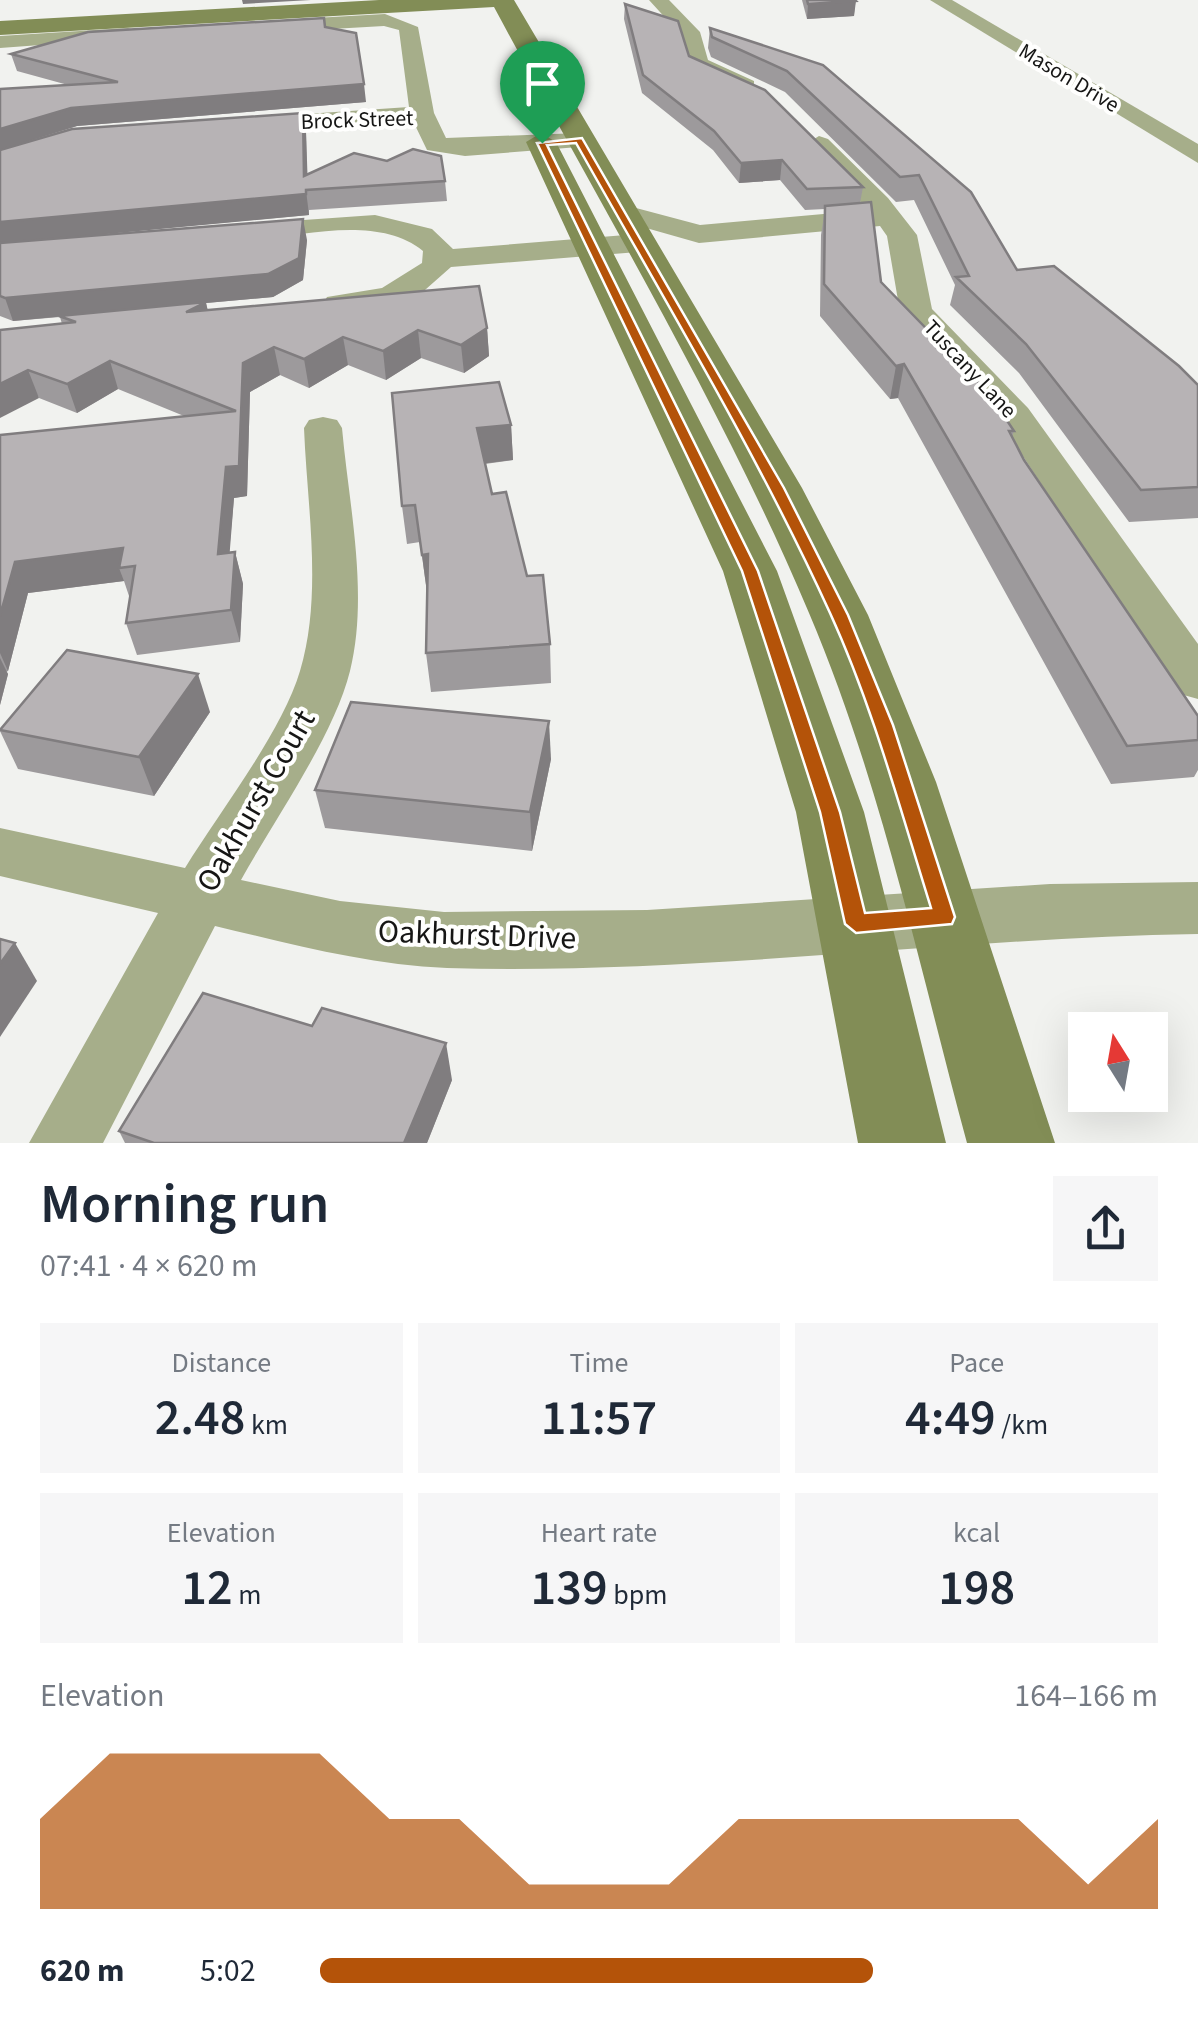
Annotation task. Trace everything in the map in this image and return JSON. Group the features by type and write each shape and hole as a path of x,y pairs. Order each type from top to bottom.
{"main road":[{"path":"0,28 39,33 78,24 109,11 490,0 560,142 777,488 840,615 888,739 901,920 902,1143"},
{"path":"619,238 750,571 830,812 901,920 1011,1143"}],"street":[{"path":"78,24 90,0"},
{"path":"658,0 690,32 698,64 774,100"},
{"name":"Mason Drive","path":"939,0 1198,155"},
{"path":"0,42 39,33 396,21 408,27 422,114"},
{"name":"Brock Street","path":"213,128 422,114 429,138 441,147 560,142"},
{"name":"Tuscany Lane","path":"800,125 890,216 904,241 916,312 1015,416 1198,680"},
{"path":"210,236 363,223 414,231 438,252 890,216"},
{"path":"619,238 699,234"},
{"path":"302,308 398,294 432,272 438,252"},
{"name":"Oakhurst Court","path":"65,1143 200,896 302,724 325,672 335,612 322,428"},
{"name":"Oakhurst Drive","path":"0,852 340,928 444,940 646,937 901,920 1198,908"}],"building":[{"path":"807,0 855,0 856,1 808,4"},
{"path":"625,4 678,21 689,56 765,90 863,187 807,189 782,160 741,163 714,131 643,75"},
{"path":"324,18 325,27 356,33 364,84 71,108 0,129 0,89 118,82 11,54 88,32"},
{"path":"710,28 823,65 971,192 1017,270 1054,266 1179,366 1198,385 1198,487 1141,490 1026,344 956,277 969,276 919,175 900,177 787,71 712,37"},
{"path":"303,113 304,176 354,153 387,161 413,149 441,156 445,181 306,190 306,194 0,222 0,150 72,129"},
{"path":"871,202 881,282 988,392 1014,431 1009,431 1024,460 1198,716 1198,740 1127,746 904,364 896,366 824,284 825,206"},
{"path":"303,219 299,258 268,274 0,296 0,243"},
{"path":"479,286 487,328 461,345 418,330 383,351 343,337 304,359 274,347 243,363 239,466 226,467 218,554 235,552 231,610 126,623 135,566 119,568 123,548 15,562 0,616 0,435 236,411 110,361 67,384 28,370 0,384 0,330 76,322 59,316 206,302 186,312"},
{"path":"499,382 511,425 477,428 492,494 506,492 527,576 543,575 550,644 426,653 428,554 422,555 415,505 402,506 392,393"},
{"path":"67,650 198,674 139,757 0,730"},
{"path":"351,702 549,721 530,812 315,790"},
{"path":"0,939 15,943 0,964"},
{"path":"203,993 312,1026 322,1008 446,1043 404,1143 154,1143 119,1131"}],"route":[{"path":"579,140 777,488 840,615 884,725 944,917 856,924 830,812 750,571 542,143 579,140"}]}
